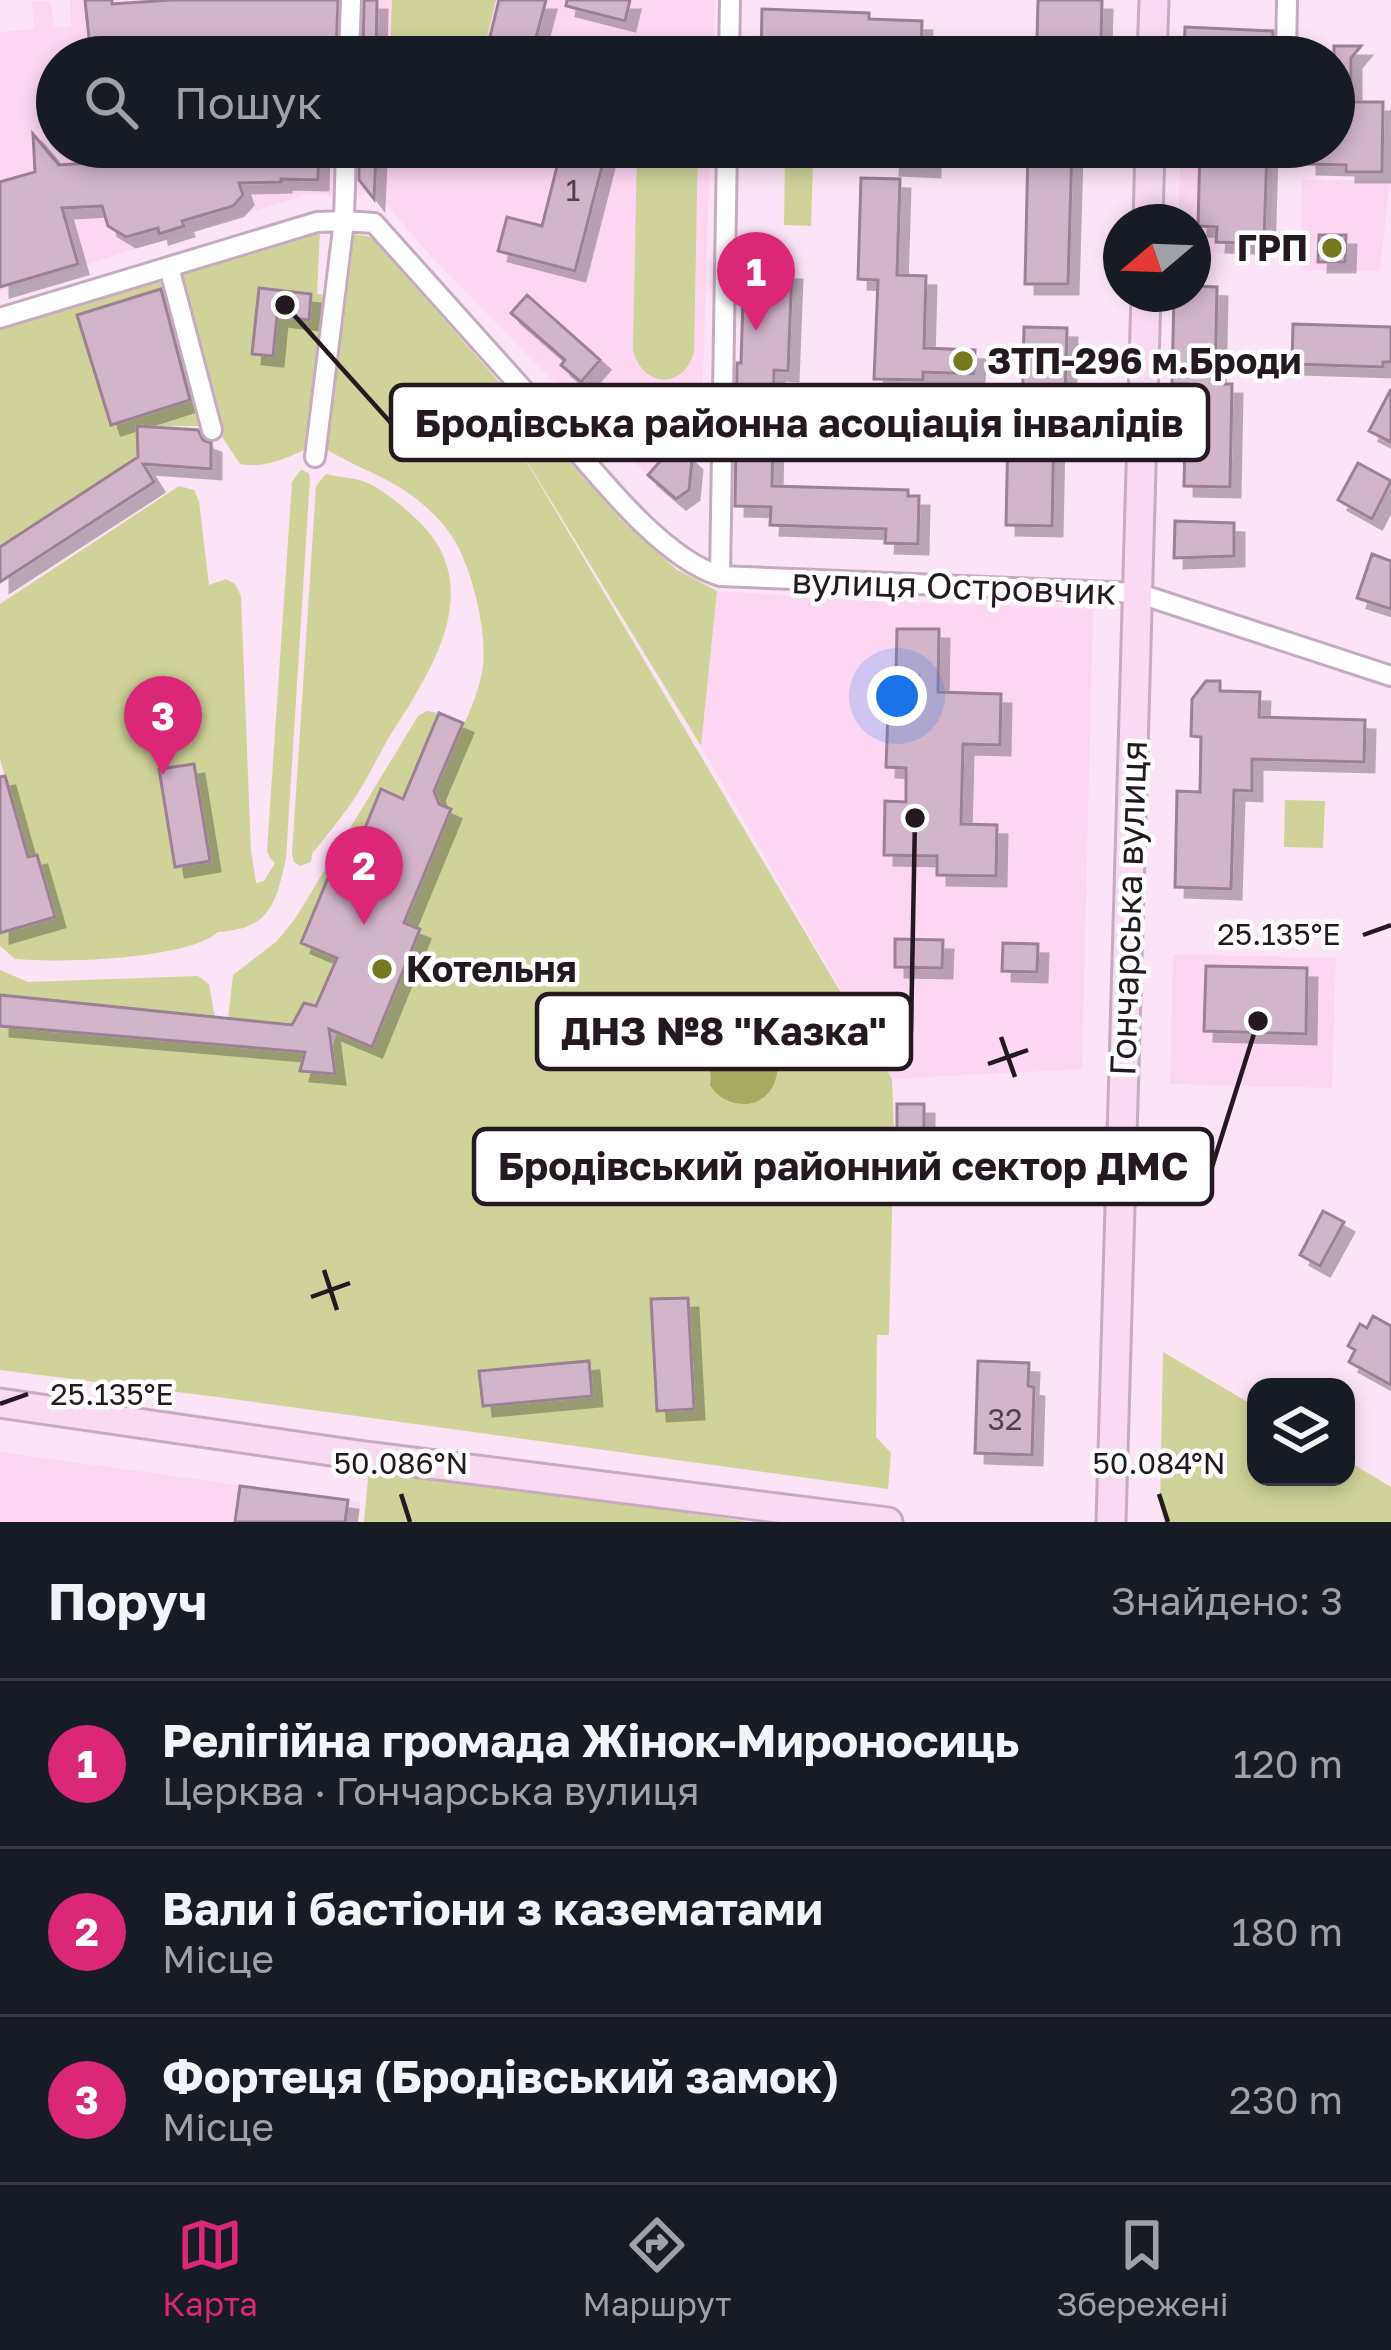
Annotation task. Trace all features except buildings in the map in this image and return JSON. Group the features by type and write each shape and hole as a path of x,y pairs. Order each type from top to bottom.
{"main road":[{"path":"1153,36 1154,0"},
{"path":"1148,204 1149,168"},
{"name":"Гончарська вулиця","path":"1111,1522 1145,312"},
{"path":"0,1403 358,1455 888,1522"}],"street":[{"path":"350,36 351,0"},
{"path":"729,36 730,0"},
{"path":"1286,36 1287,0"},
{"path":"315,457 344,221 345,168"},
{"path":"0,318 317,222 374,223 632,512 681,559 719,576 727,168"},
{"path":"169,267 212,430"},
{"name":"вулиця Островчик","path":"719,576 1137,592 1391,676"}],"shaded area":[{"path":"70,0 715,0 714,36 36,36 36,168 709,168 702,410 691,491 676,501 646,474 434,260 378,195 305,195 0,292 0,32 34,29 32,2 51,1 53,28 71,26"},
{"path":"392,0 496,0 487,36 391,36"},
{"path":"637,168 698,168 694,352 682,373 663,379 645,372 633,350"},
{"path":"785,168 813,168 811,226 784,225"},
{"path":"1180,168 1272,168 1270,255 1211,253 1211,204 1179,204"},
{"path":"1302,179 1390,181 1380,271 1300,270"},
{"path":"320,232 317,294 344,297 353,234 371,237 623,522 676,569 717,591 701,746 509,432 892,1079 889,1335 877,1335 876,1437 891,1453 888,1489 0,1370 0,1026 305,1052 300,1071 334,1074 332,1050 337,1032 372,1046 420,930 404,923 423,827 472,707 483,662 482,627 469,573 453,538 427,508 401,488 317,443 280,460 250,465 240,464 215,426 137,426 138,457 0,547 0,329"},
{"path":"301,470 310,479 286,858 274,901 249,926 218,932 179,949 90,960 15,959 0,946 0,933 55,917 37,855 28,857 0,759 0,604 179,486 194,490 209,585 226,579 241,596 251,851 256,883 264,881 275,863 267,851 292,482"},
{"path":"326,474 370,484 414,517 437,544 448,571 451,600 446,629 421,686 356,796 312,854 311,862 300,866 292,854 316,486"},
{"path":"717,591 1093,609 1082,1069 892,1079 701,746"},
{"path":"427,711 439,713 403,799 381,790 364,893 328,878 301,942 337,958 316,1006 303,1003 292,1025 228,1019 233,975 277,941 295,919 418,716"},
{"path":"1285,800 1325,801 1323,848 1284,847"},
{"path":"1173,954 1336,958 1332,1088 1170,1084"},
{"path":"0,970 28,982 198,976 209,984 215,1018 0,995"},
{"path":"738,1000 745,1000 760,1017 777,1064 767,1094 742,1104 724,1099 710,1085 707,1061 696,1040 701,1028 727,1021"},
{"path":"1163,1352 1247,1402 1247,1486 1355,1486 1355,1465 1391,1487 1391,1522 1164,1522 1160,1504"},
{"path":"0,1452 360,1502 358,1522 0,1522"},
{"path":"369,1467 749,1522 364,1522"}],"place":[{"name":"ГРП","path":"1332,248"},
{"name":"Бродівська районна асоціація інвалідів","path":"285,305"},
{"name":"Релігійна громада Жінок-Мироносиць","path":"756,331"},
{"name":"ЗТП-296 м.Броди","path":"963,361"},
{"name":"Фортеця (Бродівський замок)","path":"163,775"},
{"name":"ДНЗ №8 \"Казка\"","path":"915,818"},
{"name":"Вали і бастіони з казематами","path":"364,925"},
{"name":"Котельня","path":"382,969"},
{"name":"Бродівський районний сектор ДМС","path":"1258,1021"}]}
